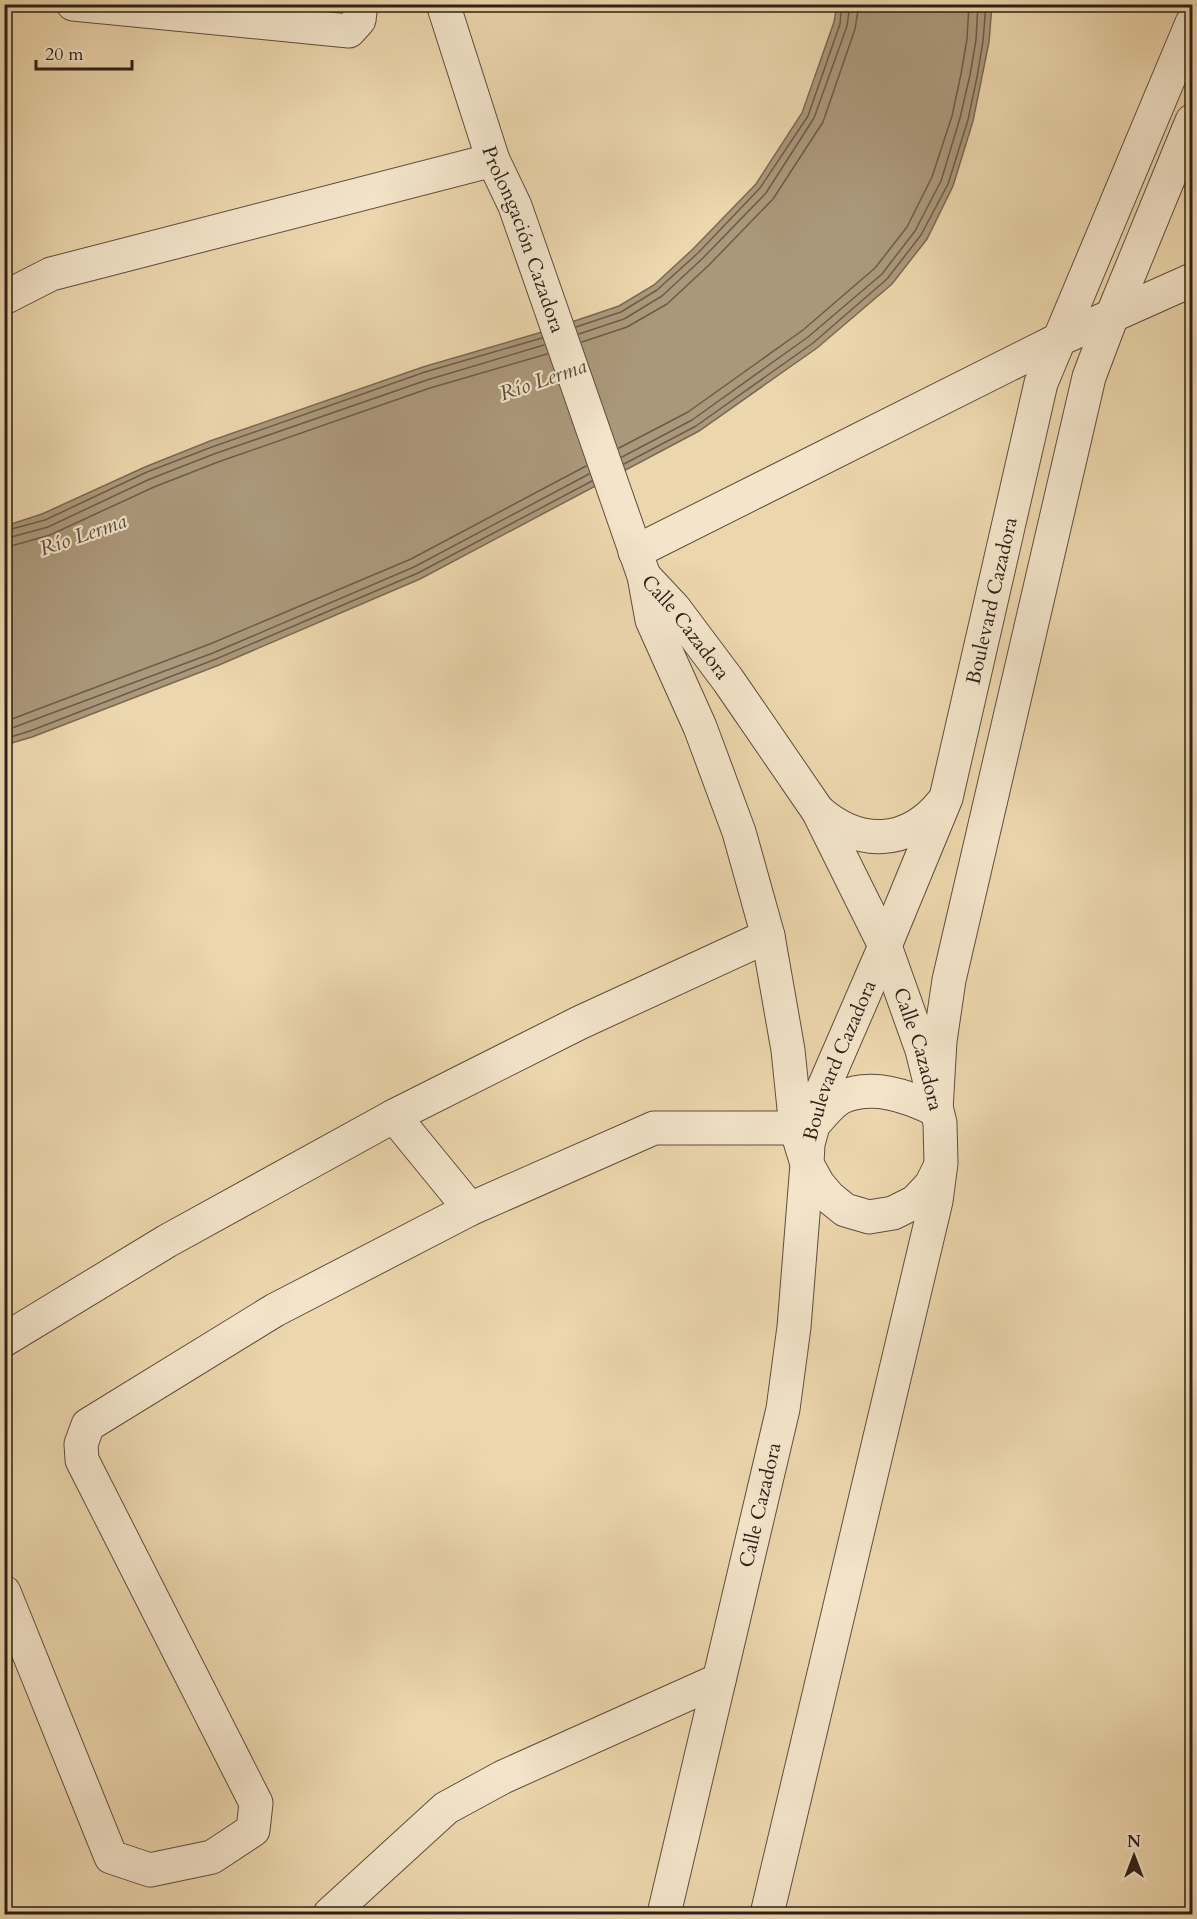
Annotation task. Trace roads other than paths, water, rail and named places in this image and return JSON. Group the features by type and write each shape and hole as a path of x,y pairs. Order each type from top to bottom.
{"street":[{"path":"73,4 355,18"},
{"name":"Prolongación Cazadora","path":"443,4 493,160 515,206 636,553"},
{"name":"Boulevard Cazadora","path":"804,1126 823,1089 885,946 946,798 1041,382 1189,32"},
{"path":"4,1592 111,1857 150,1869 212,1857 253,1830 256,1803 82,1460 81,1444 88,1425 275,1310 470,1209 654,1128 804,1126 839,1099 877,1091 898,1095 936,1110 940,1041 949,980 1089,377 1192,121"},
{"path":"4,298 51,274 493,160"},
{"path":"636,553 1060,339 1192,280"},
{"name":"Calle Cazadora","path":"636,553 728,680 818,811 885,946 922,1050 940,1123 942,1163 936,1201 767,1914"},
{"name":"Calle Cazadora","path":"636,553 652,620 700,728 739,832 768,936 804,1126 807,1164 794,1327 783,1409 664,1914"},
{"path":"818,811 832,823 849,832 867,836 885,836 904,833 920,825 946,798"},
{"path":"4,1340 167,1241 394,1116 579,1023 768,936"},
{"path":"394,1116 470,1209"},
{"path":"807,1164 818,1184 829,1197 845,1210 869,1217 893,1213 915,1202 931,1185 942,1163"},
{"path":"330,1914 446,1808 503,1777 719,1680"}],"water":[{"name":"Río Lerma","path":"837,5 992,5 989,42 973,121 953,186 927,239 892,284 817,348 699,431 420,579 219,665 32,737 5,745 5,526 42,514 145,467 210,441 423,367 542,332 619,306 654,285 693,249 756,184 802,113 834,22"}]}
